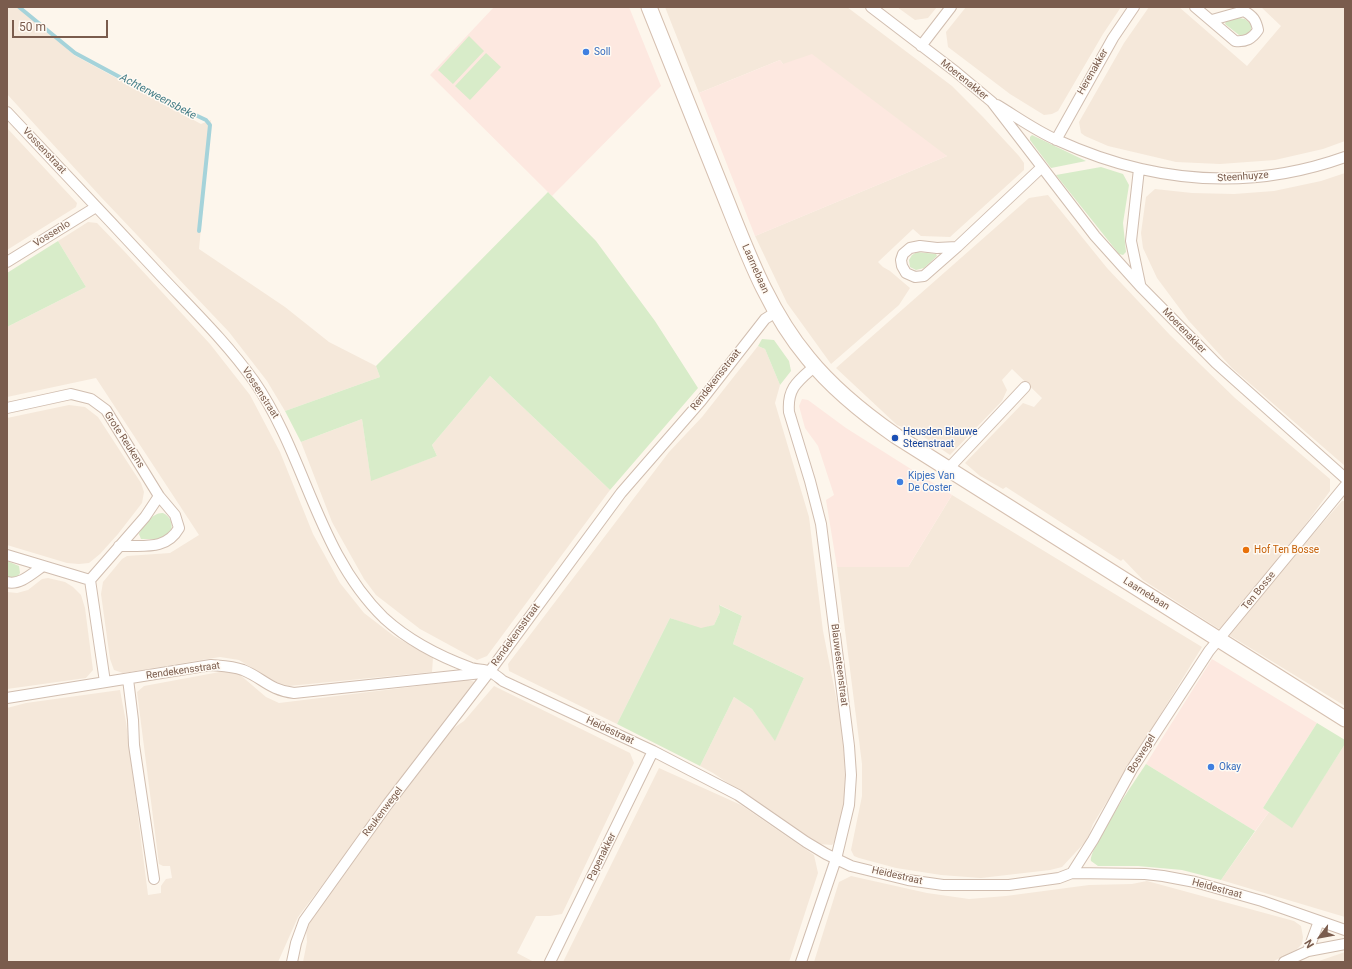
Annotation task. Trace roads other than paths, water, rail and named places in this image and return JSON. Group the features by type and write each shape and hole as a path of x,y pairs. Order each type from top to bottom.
{"street":[{"name":"Laarnebaan","path":"649,7 760,283 811,370 864,414 948,469 1345,719"},
{"name":"Moerenakker","path":"871,7 992,102 1095,236 1140,286 1216,363 1345,478"},
{"path":"922,46 951,7"},
{"name":"Herenakker","path":"1056,140 1113,38 1134,7"},
{"path":"1195,7 1212,20"},
{"name":"Steenhuyze","path":"992,102 1056,140 1107,160 1139,169 1193,179 1238,179 1294,172 1345,157"},
{"name":"Vossenstraat","path":"7,112 220,339 253,380 274,412 288,440 323,529 363,596 386,619 415,640 440,654 474,669 490,671"},
{"path":"957,247 937,248 920,246 910,248 903,254 901,260 902,266 906,273 915,277 924,276 957,247 1042,167"},
{"path":"1139,169 1130,241 1140,286"},
{"name":"Vossenlo","path":"7,262 96,207"},
{"name":"Rendekensstraat","path":"7,698 211,665 228,665 244,670 272,688 282,692 294,693 490,671 621,493 701,401 765,319 776,312"},
{"name":"Blauwesteenstraat","path":"802,962 836,859 850,804 851,787 849,746 821,524 816,499 789,412 788,401 790,391 811,370"},
{"path":"948,469 1025,387"},
{"name":"Grote Reukens","path":"7,408 71,394 91,399 106,410 160,496 175,514 179,528 174,537 162,544 120,546"},
{"name":"Ten Bosse","path":"1218,639 1345,486"},
{"path":"105,682 90,580 145,517 160,496"},
{"path":"7,555 90,580"},
{"path":"7,582 12,584 20,581 43,566"},
{"name":"Boswegel","path":"1072,874 1093,840 1132,769 1218,639"},
{"name":"Heidestraat","path":"490,671 503,681 653,751 738,795 806,842 851,866 908,880 933,884 1009,885 1059,878 1072,874 1145,874 1163,876 1195,882 1255,899 1345,930"},
{"name":"Reukenwegel","path":"292,962 296,943 304,921 314,905 387,805 490,671"},
{"path":"128,679 133,720 134,745 154,878"},
{"name":"Papenakker","path":"550,962 653,751"},
{"path":"1308,951 1319,921"},
{"path":"1284,962 1308,951 1345,944"}],"waterway":[{"name":"Achterweensbeke","path":"19,7 75,53 155,96 206,120 210,125 199,231"}],"place":[{"name":"Soll","path":"586,52"},
{"name":"Heusden Blauwe Steenstraat","path":"895,438"},
{"name":"Kipjes Van De Coster","path":"900,482"},
{"name":"Hof Ten Bosse","path":"1246,550"},
{"name":"Okay","path":"1211,767"}]}
